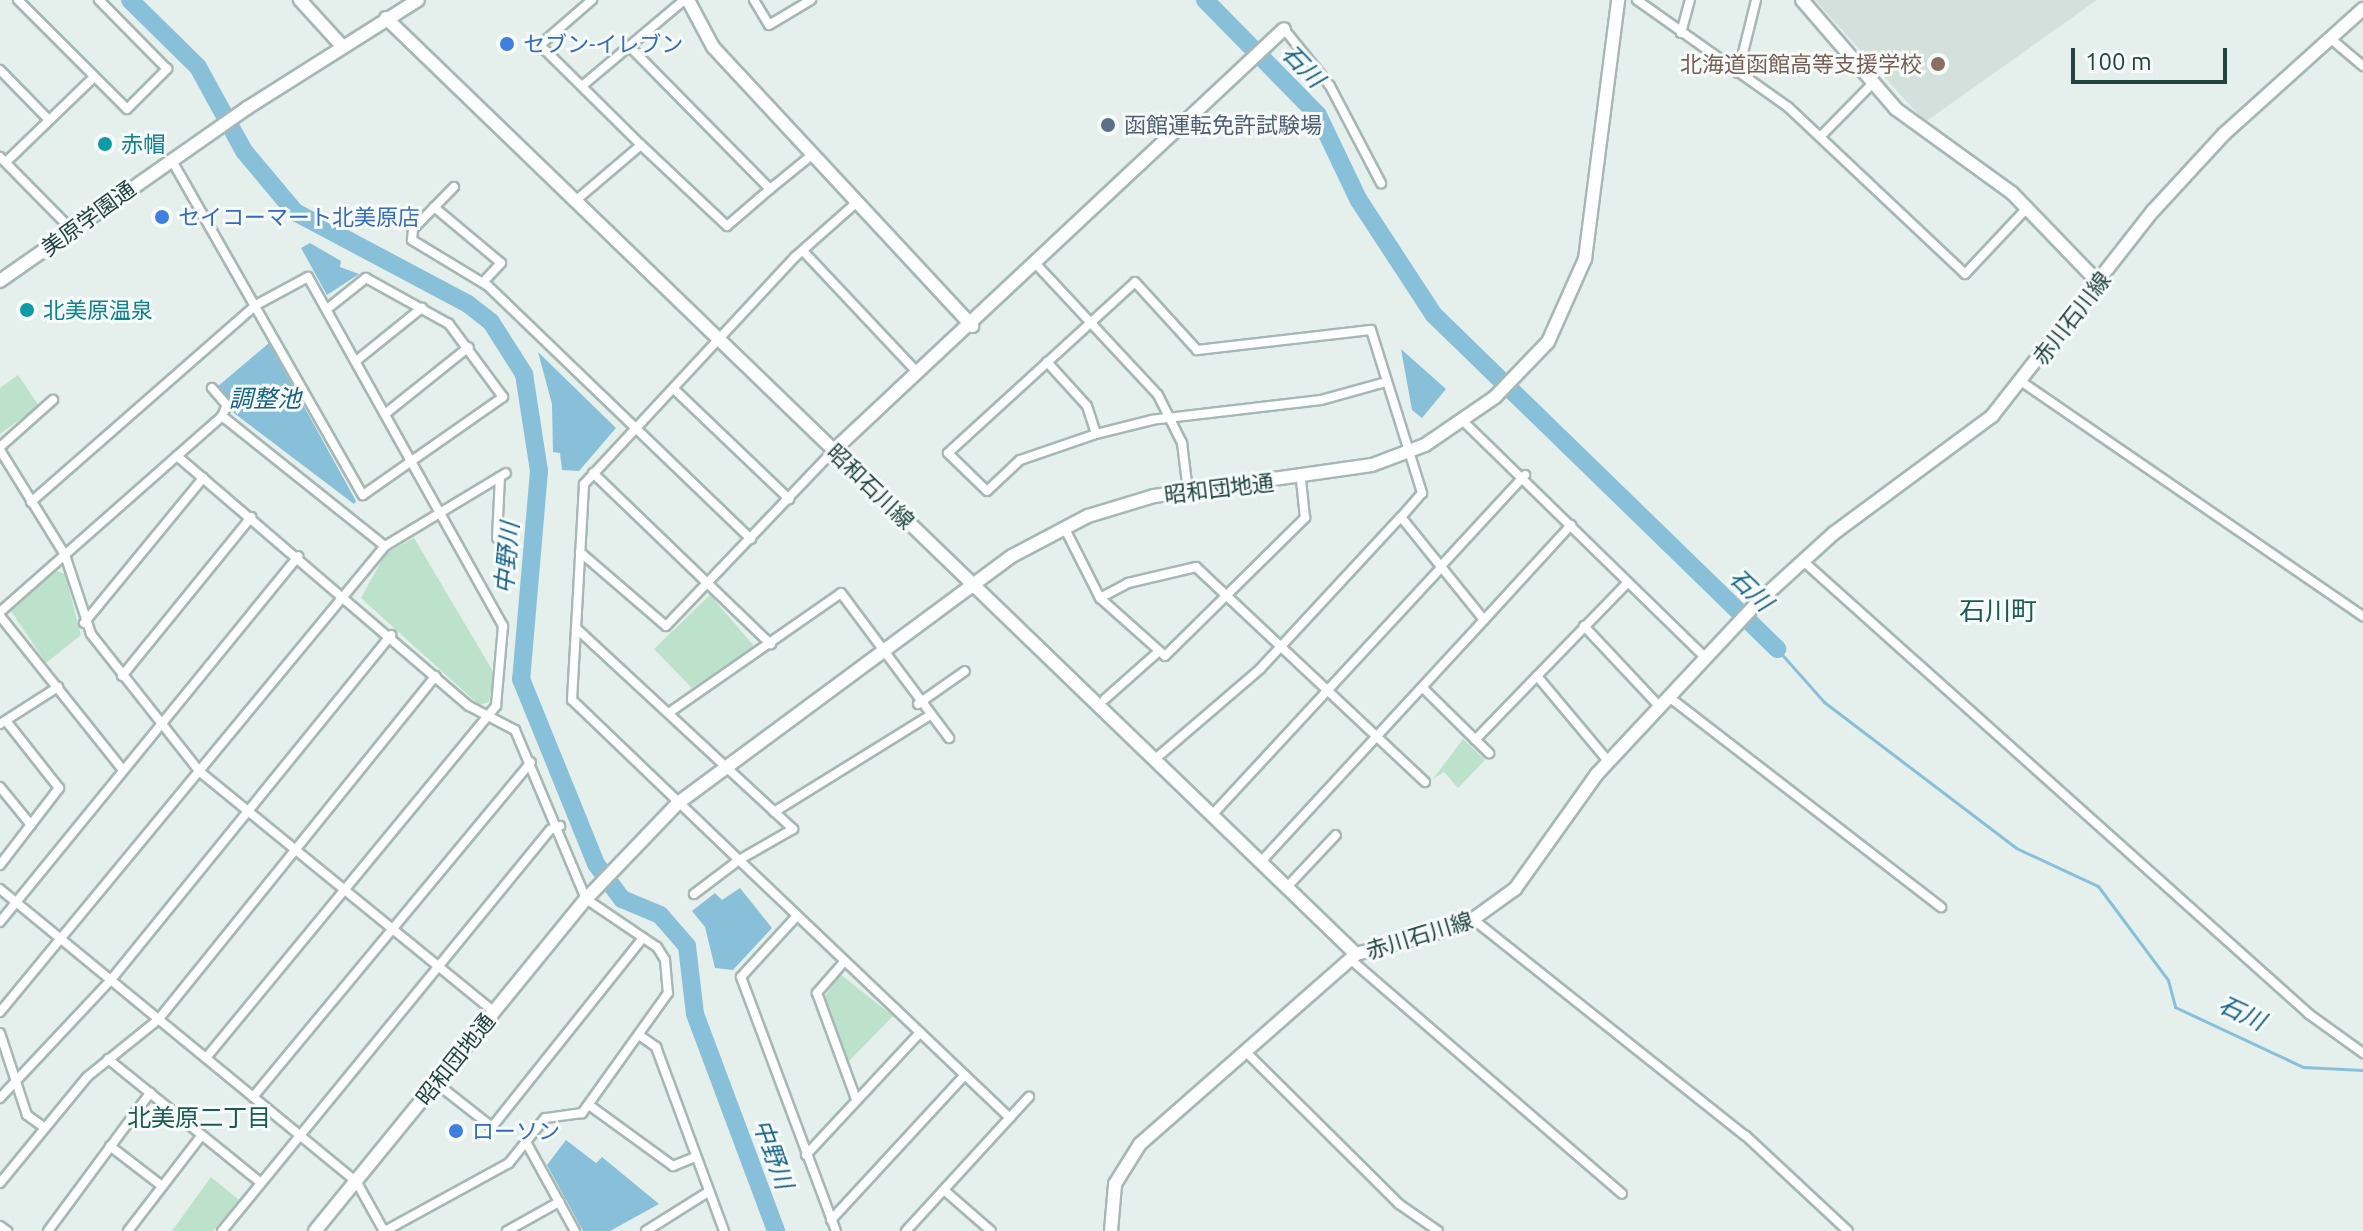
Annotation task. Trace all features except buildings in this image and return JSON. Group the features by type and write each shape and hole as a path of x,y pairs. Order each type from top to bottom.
{"street":[{"path":"18,0 127,109 167,69 99,0"},
{"path":"300,0 342,46 418,0"},
{"path":"592,0 540,45 727,226 813,154"},
{"path":"582,86 686,0 713,47 972,326"},
{"path":"754,0 769,25 811,0"},
{"name":"昭和団地通","path":"315,1231 615,867 678,803 723,764 880,651 975,584 1064,527 1188,491 1301,479 1408,453 1463,421 1495,397 1548,342 1585,259 1618,0"},
{"path":"1637,0 1820,137 1965,274 2028,207"},
{"path":"1681,33 1690,0"},
{"path":"1738,73 1756,0"},
{"path":"1802,0 1873,83 1939,145 2028,207 2099,283"},
{"name":"赤川石川線","path":"1111,1231 1122,1168 1245,1051 1353,956 1474,920 1515,889 1608,761 1757,603 1802,560 1961,444 2022,382 2099,283 2224,134 2363,9"},
{"name":"昭和石川線","path":"386,18 1213,814 1353,956"},
{"path":"580,552 666,626 834,450 972,326 1284,29 1330,86 1381,183"},
{"path":"2331,39 2363,66"},
{"name":"美原学園通","path":"0,281 171,159 342,46"},
{"path":"629,46 770,189"},
{"path":"0,70 49,120"},
{"path":"72,230 3,160 94,77"},
{"path":"1820,137 1873,83"},
{"path":"574,202 641,145"},
{"path":"171,159 363,495 413,466 503,397 469,347 422,308 366,278 327,309"},
{"path":"454,187 413,229 412,240 483,282 751,539"},
{"path":"857,202 803,251 584,484 572,700 795,918 1010,1118"},
{"path":"434,207 501,263 483,282"},
{"path":"803,251 918,374"},
{"path":"1035,263 1171,417 1188,491"},
{"path":"31,502 256,305 308,277 503,626 499,696 486,715 206,1058"},
{"path":"1154,760 1281,646 1422,493 1371,330 1197,350 1135,282 948,453 987,491 1020,460 1096,434 1171,417 1321,400 1386,382"},
{"path":"356,361 422,308"},
{"path":"385,414 469,347"},
{"path":"1047,362 1087,406 1096,434"},
{"path":"2022,382 2363,616"},
{"path":"123,770 0,614 222,416 227,405 212,388"},
{"path":"675,390 789,499"},
{"path":"53,400 0,449 65,555 84,623 122,676 200,772 494,1012"},
{"path":"222,416 385,546"},
{"path":"1463,421 1525,475 1626,584 1706,658"},
{"path":"0,889 356,1181 385,1231 509,1163 545,1118 582,1113 668,993 662,953 586,899 560,826 515,730 486,715 436,676 346,594 177,456"},
{"path":"593,473 771,644"},
{"path":"0,1012 63,942 385,546 441,516 503,475 497,538"},
{"path":"1213,814 1525,475"},
{"path":"84,623 203,478"},
{"path":"1064,527 1100,598 1165,656 1230,599 1305,518 1301,479"},
{"path":"122,676 251,517"},
{"path":"1401,517 1484,620"},
{"path":"1261,862 1571,525"},
{"path":"0,922 298,556"},
{"path":"1802,560 2309,1014 2363,1053"},
{"path":"1100,598 1128,583 1196,567 1425,782"},
{"path":"1475,740 1626,584"},
{"path":"670,712 841,593 927,717 949,738"},
{"path":"1584,626 1660,707"},
{"path":"576,628 793,829 739,860 694,894"},
{"path":"0,1098 110,981 391,635"},
{"path":"1105,699 1159,651"},
{"path":"918,704 965,671"},
{"path":"0,1183 108,1059 158,1020 436,676"},
{"path":"1537,676 1608,761"},
{"path":"0,865 59,788 3,722 58,687"},
{"path":"1423,688 1489,753"},
{"path":"1669,697 1941,907"},
{"path":"774,812 927,717"},
{"path":"253,1097 531,762"},
{"path":"0,787 31,825"},
{"path":"222,1231 439,967 560,826"},
{"path":"1287,887 1336,835"},
{"path":"795,918 741,977 836,1231"},
{"path":"1474,920 1746,1136 1848,1231"},
{"path":"436,1083 492,1127 643,938"},
{"path":"1353,956 1622,1194"},
{"path":"843,963 817,993 856,1099"},
{"path":"0,1033 27,1115 45,1128"},
{"path":"806,1155 919,1034"},
{"path":"639,1035 656,1047 724,1231"},
{"path":"1245,1051 1399,1204 1438,1231"},
{"path":"108,1059 260,1182"},
{"path":"831,1220 965,1075"},
{"path":"48,1231 150,1093"},
{"path":"906,1231 1029,1097"},
{"path":"589,1105 673,1166 695,1157"},
{"path":"128,1231 202,1135"},
{"path":"526,1142 575,1231"},
{"path":"110,1146 162,1186"},
{"path":"944,1190 991,1231"},
{"path":"646,1231 708,1192"},
{"path":"507,1231 559,1202"},
{"path":"0,1226 7,1231"}],"shaded area":[{"name":"北海道函館高等支援学校","path":"1815,0 2097,0 1925,122"}],"green space":[{"path":"18,375 39,406 0,434 0,388"},
{"path":"414,538 494,673 489,702 479,705 361,598 386,553"},
{"path":"57,571 65,574 81,635 46,663 11,611"},
{"path":"710,595 754,646 692,688 654,649"},
{"path":"1463,739 1485,760 1458,788 1444,772 1433,779"},
{"path":"840,974 893,1016 848,1062 824,998"},
{"path":"211,1177 239,1200 213,1231 172,1231"}],"water":[{"path":"310,243 341,261 340,267 359,274 327,295 301,248"},
{"name":"調整池","path":"269,343 356,501 354,504 230,410 233,402 217,387"},
{"path":"1401,349 1446,389 1422,418 1412,410"},
{"path":"538,352 616,428 579,471 562,470 560,453 553,452 552,404"},
{"path":"740,888 772,928 733,970 715,968 705,927 692,911 715,893 722,900"},
{"path":"566,1140 596,1163 602,1157 659,1204 610,1231 583,1231 547,1165"}],"waterway":[{"name":"中野川","path":"130,0 198,67 244,151 295,212 468,304 491,322 524,374 539,471 521,679 596,864 622,899 660,915 687,946 695,1014 776,1231"},
{"name":"石川","path":"1205,0 1318,115 1358,199 1434,315 1777,649"},
{"name":"石川","path":"1777,649 1824,702 2016,848 2098,886 2168,980 2175,1007 2303,1067 2363,1070"}],"place":[{"name":"セブン-イレブン","path":"507,44"},
{"name":"北海道函館高等支援学校","path":"1938,64"},
{"name":"函館運転免許試験場","path":"1108,125"},
{"name":"赤帽","path":"105,144"},
{"name":"セイコーマート北美原店","path":"162,217"},
{"name":"北美原温泉","path":"27,310"},
{"name":"ローソン","path":"456,1131"}],"district":[{"name":"石川町","path":"1998,611"},
{"name":"北美原二丁目","path":"199,1118"}]}
